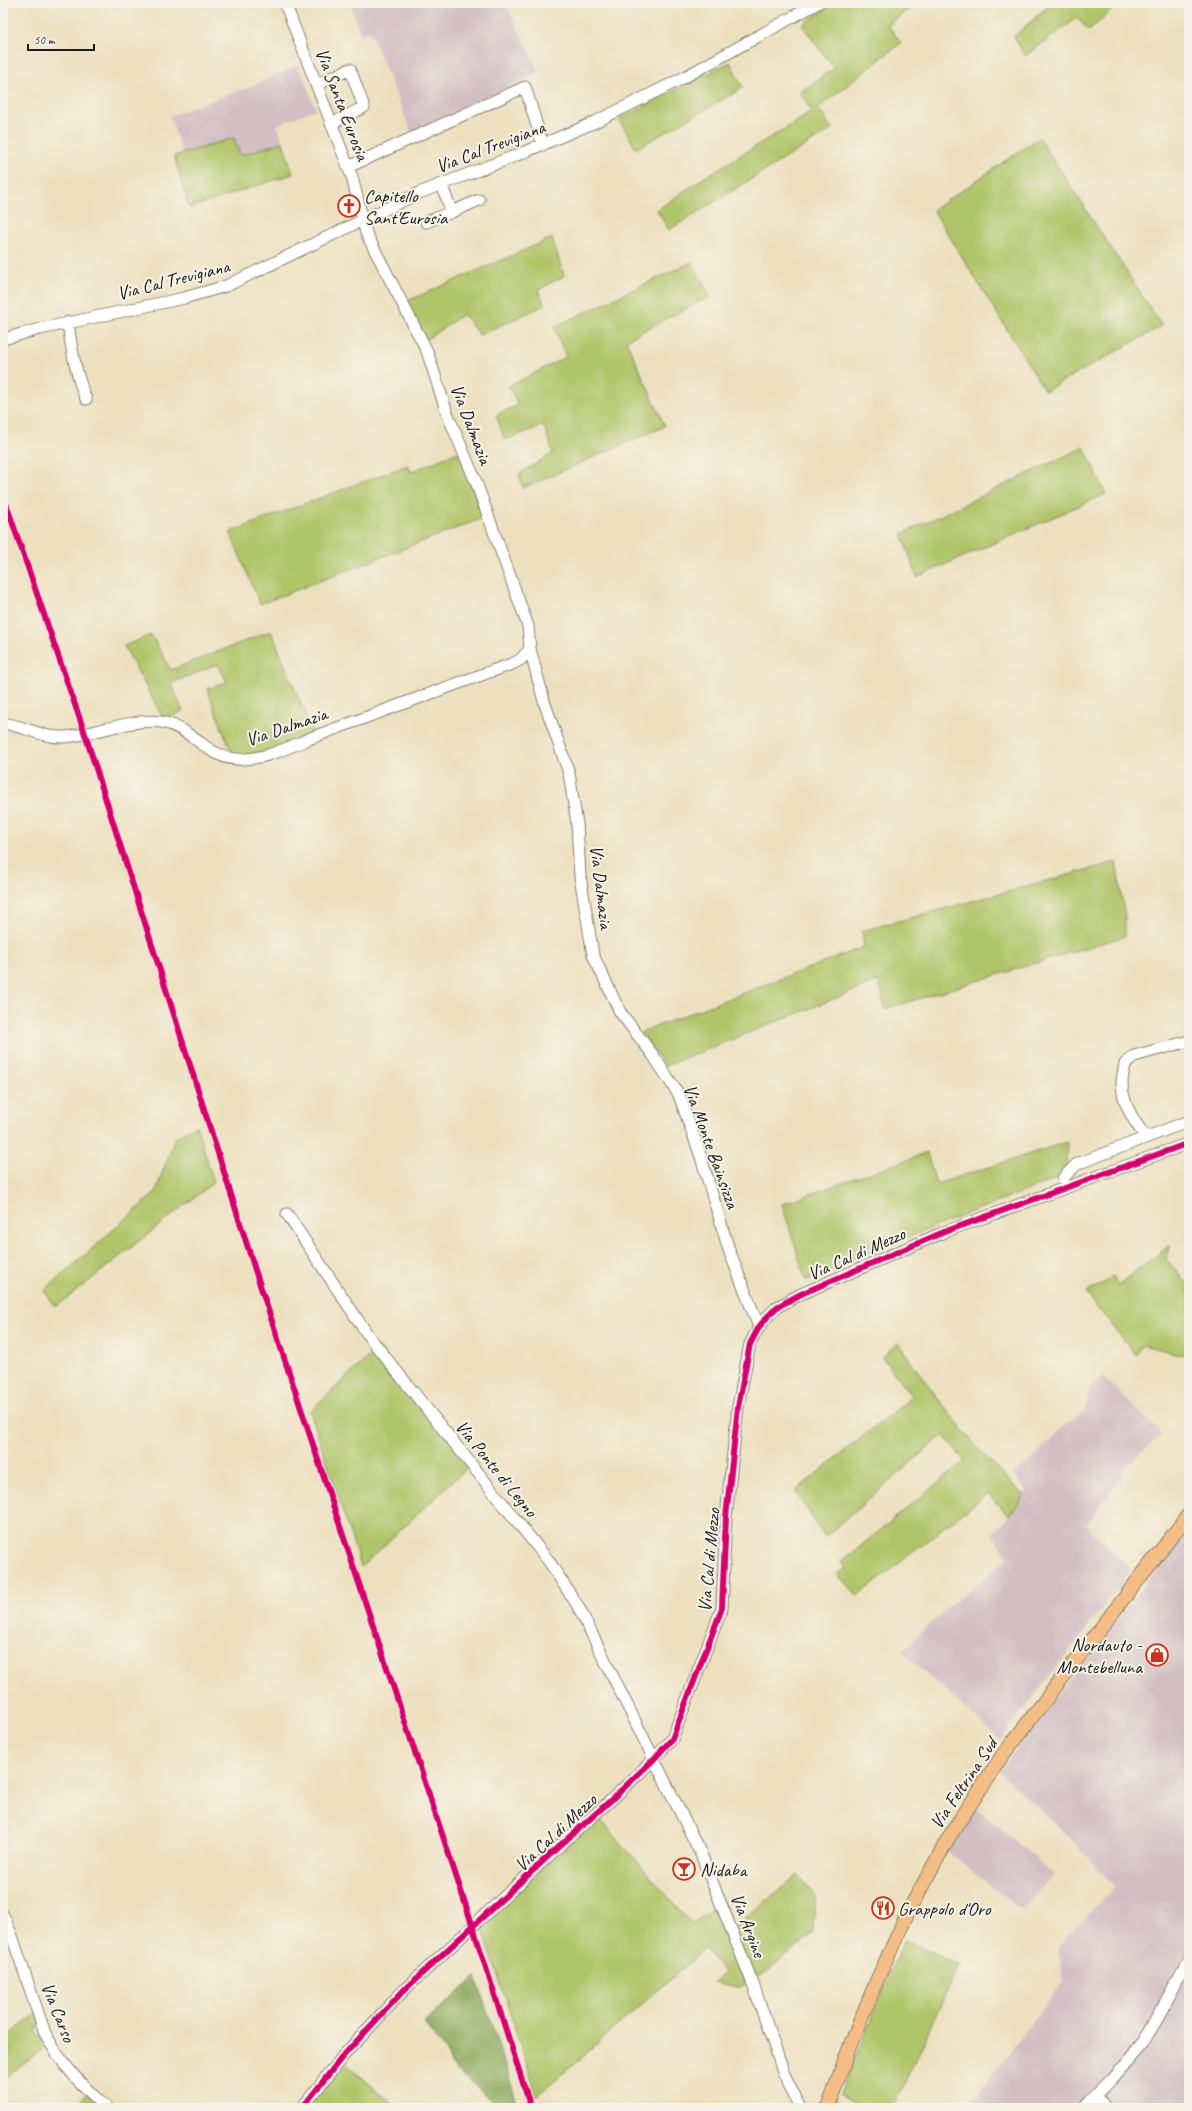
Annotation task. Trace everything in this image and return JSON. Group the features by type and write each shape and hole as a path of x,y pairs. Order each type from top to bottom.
{"main road":[{"name":"Via Feltrina Sud","path":"828,2108 849,2048 877,1980 910,1910 949,1837 1002,1756 1189,1514"}],"street":[{"name":"Via Santa Eurosia","path":"285,3 348,167 362,219"},
{"name":"Via Cal Trevigiana","path":"3,340 68,322 184,298 226,286 304,250 362,219 441,184 543,145 593,123 683,78 818,3"},
{"path":"316,85 350,69 364,107 331,124"},
{"path":"348,167 525,87 543,145"},
{"path":"441,184 452,212"},
{"path":"426,222 479,200"},
{"name":"Via Dalmazia","path":"362,219 366,234 427,352 447,413 476,482 528,626 530,649 544,701 569,773 577,824 580,876 591,945"},
{"path":"68,322 72,350 80,385 86,399"},
{"name":"Via Dalmazia","path":"3,723 47,736 64,737 156,720 180,730 216,754 232,759 245,760 282,750 438,690 512,664 520,660 530,649"},
{"name":"Via Monte Bainsizza","path":"591,945 593,955 620,1012 653,1055 679,1094 700,1154 729,1250 759,1327"},
{"path":"1146,1137 1136,1125 1126,1106 1122,1083 1125,1064 1134,1056 1189,1041"},
{"path":"1063,1178 1077,1164 1189,1121"},
{"name":"Via Cal di Mezzo","path":"302,2108 343,2056 403,1991 653,1760 672,1739 722,1608 726,1517 732,1450 750,1344 759,1327 777,1307 801,1294 944,1232 1189,1143"},
{"name":"Via Ponte di Legno","path":"287,1214 370,1338 548,1560 578,1606 597,1640 653,1760"},
{"name":"Via Argine","path":"653,1760 701,1854 753,1984 784,2074 800,2108"},
{"name":"Via Carso","path":"3,1915 12,1936 44,2033 52,2048 75,2078 106,2108"},
{"path":"1083,2108 1127,2063 1143,2043 1189,1959"},
{"path":"1096,2096 1106,2108"}],"shaded area":[{"path":"350,3 505,3 539,71 494,96 412,134 370,31 360,34"},
{"path":"298,65 316,109 277,125 283,142 240,155 234,138 183,154 169,116 254,85"},
{"path":"1103,1376 1162,1434 1123,1469 1125,1473 1086,1525 1132,1571 1000,1740 902,1651 947,1608 1009,1558 992,1533 1010,1516 1027,1490 1013,1474 1026,1465 1065,1425 1086,1410 1089,1389"},
{"path":"1189,1528 1189,2108 977,2108 971,2103 1063,1982 1058,1946 1116,1887 1069,1837 999,1772 1030,1730"},
{"path":"975,1807 1054,1874 1021,1910 948,1852"}],"green space":[{"path":"833,3 917,3 888,25 901,43 818,108 832,129 669,230 657,210 705,177 812,112 800,92 834,68 802,25"},
{"path":"1052,3 1065,5 1067,3 1119,3 1089,31 1077,18 1025,56 1014,36"},
{"path":"730,62 743,88 636,149 619,119"},
{"path":"234,138 240,155 283,142 293,174 189,208 174,156"},
{"path":"1039,138 1162,326 1045,391 933,210"},
{"path":"552,238 564,276 538,290 545,305 479,335 463,314 426,340 405,302"},
{"path":"692,262 710,296 626,340 665,426 523,488 519,474 553,453 544,425 505,440 496,415 518,405 509,386 566,357 554,327"},
{"path":"1084,447 1106,494 917,577 902,534"},
{"path":"458,452 483,518 260,604 230,532 408,465 411,472"},
{"path":"271,631 315,737 234,759 207,689 227,682 218,664 171,683 183,711 164,720 124,646 151,635 171,670"},
{"path":"1116,862 1125,917 1125,936 885,1009 879,981 665,1066 641,1032 864,947 862,931"},
{"path":"196,1125 214,1182 56,1307 44,1291 155,1193 175,1138"},
{"path":"1067,1142 1066,1175 855,1258 806,1281 782,1204 927,1153 936,1184"},
{"path":"1170,1245 1166,1259 1189,1285 1189,1361 1184,1355 1142,1345 1136,1355 1086,1293 1113,1277 1118,1285"},
{"path":"898,1343 957,1423 989,1460 1024,1495 1010,1516 987,1494 857,1596 837,1574 846,1569 841,1562 965,1461 943,1435 825,1537 795,1491 912,1397 882,1357"},
{"path":"379,1347 472,1463 361,1567 310,1411"},
{"path":"599,1818 692,1924 723,1901 731,1929 798,1875 815,1896 813,1933 771,1969 738,1988 713,1983 725,1973 705,1949 537,2096 481,1924"},
{"path":"904,1940 959,1965 896,2101 891,2108 863,2108 840,2094"},
{"path":"476,1977 519,2108 500,2108 452,2066 445,2051 424,2023"},
{"path":"37,2014 40,2024 35,2031 48,2045 3,2079 3,2039"},
{"path":"344,2062 398,2108 306,2108"},
{"path":"90,2092 105,2108 72,2108"}],"cycle path":[{"path":"3,495 85,734 256,1273 470,1918 531,2108"},
{"path":"302,2108 343,2056 403,1991 557,1848 610,1801 653,1760 672,1739 722,1608 726,1517 738,1407 750,1344 759,1327 768,1316 777,1307 801,1294 944,1232 1189,1143"}],"place":[{"name":"Capitello Sant'Eurosia","path":"349,206"},
{"name":"Nordauto - Montebelluna","path":"1157,1655"},
{"name":"Nidaba","path":"684,1869"},
{"name":"Grappolo d'Oro","path":"883,1908"}]}
